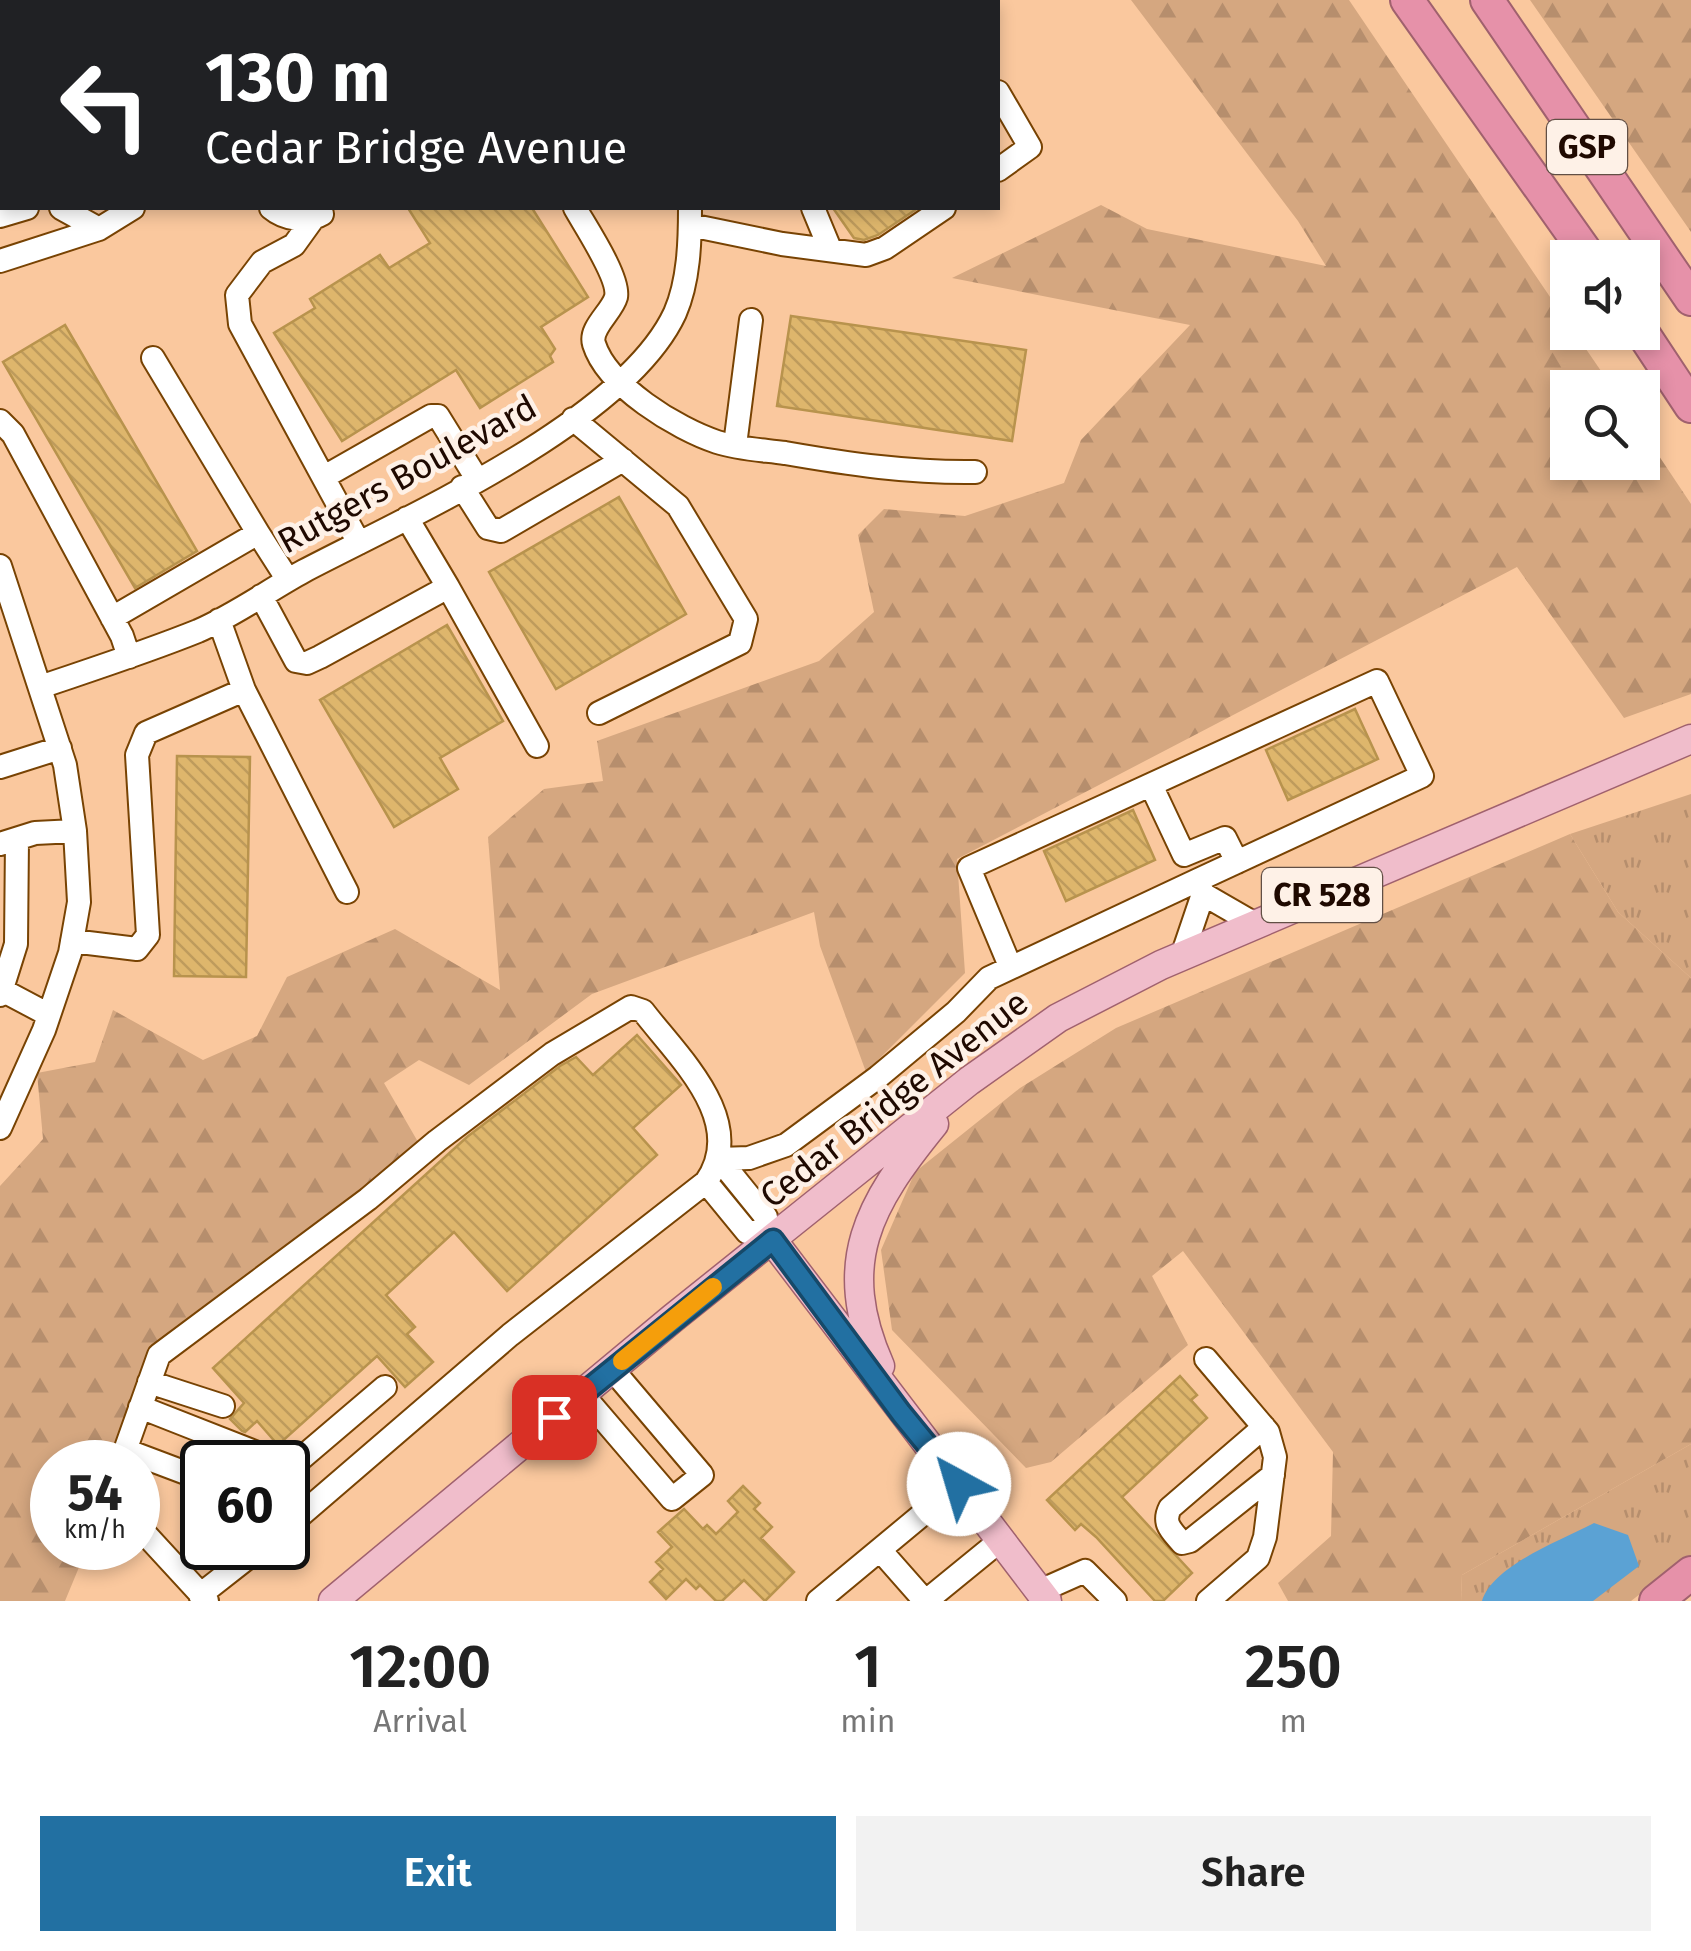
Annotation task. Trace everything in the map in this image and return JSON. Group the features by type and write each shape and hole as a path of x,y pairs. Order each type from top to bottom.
{"highway":[{"name":"GSP","path":"1408,0 1577,240"},
{"name":"GSP","path":"1488,0 1690,296"},
{"path":"1653,350 1688,406"},
{"path":"1656,1601 1691,1573"}],"main road":[{"name":"Cedar Bridge Avenue","path":"333,1601 768,1236 969,1081 1058,1018 1182,956 1691,739"},
{"path":"901,1413 867,1337 860,1284 861,1249 883,1190 969,1081"},
{"path":"768,1236 1044,1596"}],"street":[{"path":"1000,95 1030,147 1000,169"},
{"path":"65,210 99,229"},
{"path":"0,260 99,229 131,210"},
{"path":"273,210 280,215 315,214"},
{"path":"576,210 616,285 615,301 593,340 620,384 679,427 719,443 924,473 975,472"},
{"path":"814,210 830,248"},
{"path":"690,216 782,244 866,255 885,248 941,210"},
{"path":"315,214 294,244 262,262 237,296 240,324 359,543"},
{"name":"Rutgers Boulevard","path":"40,687 129,657 218,620 547,439 620,384 641,362 675,312 687,260 690,216"},
{"path":"735,445 751,320"},
{"path":"153,358 288,580"},
{"path":"324,477 431,416 438,416 488,528 501,531 623,460"},
{"path":"573,419 678,506 746,618 740,643 599,713"},
{"path":"0,421 13,434 129,657"},
{"path":"407,518 537,746"},
{"path":"112,618 258,533"},
{"path":"0,566 60,748 74,832 79,902 72,941 49,1015 0,1128"},
{"path":"261,596 292,656 301,663 320,657 448,586"},
{"path":"218,620 244,690 348,892"},
{"path":"719,1159 749,1158 786,1145 809,1131 956,1012 989,978 1010,966 1200,887 1236,862 1422,776 1377,681 969,868 1010,966"},
{"path":"72,941 137,949 148,936 137,754 146,733 244,690"},
{"path":"0,767 60,748"},
{"path":"1151,784 1184,855 1225,838 1236,862"},
{"path":"49,1015 1,991 16,944 8,841 36,833 74,832"},
{"path":"1200,887 1255,924"},
{"path":"1182,956 1200,887"},
{"path":"129,1440 159,1356 552,1054 631,1007 643,1010 697,1081 718,1122 719,1159 706,1182 510,1335 310,1507"},
{"path":"706,1182 747,1232 768,1236 766,1217 719,1159"},
{"path":"1206,1359 1264,1427 1276,1458 1265,1537 1258,1558 1208,1601"},
{"path":"582,1394 672,1499 702,1475 612,1369"},
{"path":"149,1382 223,1406"},
{"path":"310,1448 385,1387"},
{"path":"140,1407 219,1440"},
{"path":"1264,1427 1170,1508 1166,1517 1168,1527 1182,1543 1190,1542 1273,1475"},
{"path":"818,1601 959,1484"},
{"path":"880,1550 925,1601 1002,1539"},
{"path":"160,1550 204,1598 230,1570"},
{"path":"1044,1596 1085,1570 1115,1601"}],"green space":[{"path":"1131,0 1349,0 1550,297 1550,350 1587,350 1600,370 1550,370 1550,480 1660,480 1660,458 1691,504 1691,694 1624,718 1517,567 957,859 965,973 866,1072 820,946 814,912 592,994 469,1085 419,1060 384,1083 429,1161 163,1355 129,1440 30,1440 30,1570 78,1570 65,1601 0,1601 0,1186 43,1139 37,1073 95,1062 113,1010 203,1060 257,1036 287,977 395,929 500,990 488,837 544,789 603,781 597,741 819,661 874,612 858,535 884,509 965,516 1064,483 1081,440 1190,325 952,278 1101,205 1147,229 1326,266 1298,221"},
{"path":"1530,0 1691,0 1691,232"},
{"path":"1691,794 1691,978 1618,912 1570,834"},
{"path":"1570,834 1618,912 1691,978 1691,1444 1462,1575 1461,1601 1288,1601 1278,1583 1331,1536 1333,1452 1183,1251 1152,1276 1188,1345 1051,1462 1026,1468 892,1330 881,1250 915,1172 1020,1088 1116,1028"},
{"path":"1691,1444 1691,1555 1631,1601 1461,1601 1462,1575"}],"water":[{"path":"1594,1523 1628,1535 1639,1566 1593,1601 1482,1601 1489,1588 1514,1565"}],"building":[{"path":"409,210 533,210 588,297 541,327 555,349 550,356 553,362 480,408 456,370 342,441 274,333 315,308 310,299 380,255 389,268 430,243"},
{"path":"834,210 915,210 878,235 864,240 854,238"},
{"path":"791,316 1026,350 1012,441 777,406"},
{"path":"65,325 197,551 135,588 3,362"},
{"path":"619,497 686,614 556,689 489,572"},
{"path":"447,625 503,721 440,758 458,789 394,827 320,700"},
{"path":"1355,709 1378,759 1288,800 1266,750"},
{"path":"177,756 250,757 246,977 174,976"},
{"path":"1133,810 1155,860 1066,901 1044,851"},
{"path":"637,1035 681,1085 633,1128 657,1155 507,1291 454,1232 386,1295 415,1327 407,1334 433,1362 405,1387 377,1356 284,1440 274,1440 257,1421 245,1432 230,1419 244,1403 213,1368 467,1137 576,1057 593,1075"},
{"path":"1180,1376 1197,1395 1191,1400 1207,1418 1122,1497 1192,1573 1163,1601 1155,1601 1096,1537 1081,1524 1075,1530 1047,1500"},
{"path":"743,1486 760,1503 754,1509 772,1527 761,1538 794,1572 765,1601 744,1580 722,1601 716,1601 700,1585 696,1589 686,1579 666,1599 650,1582 663,1569 656,1562 672,1547 658,1532 684,1509 703,1529 707,1525 716,1534 738,1512 728,1501"}],"slow traffic":[{"path":"622,1361 713,1287"}],"route":[{"path":"554,1417 773,1240 901,1413 959,1484"}]}
